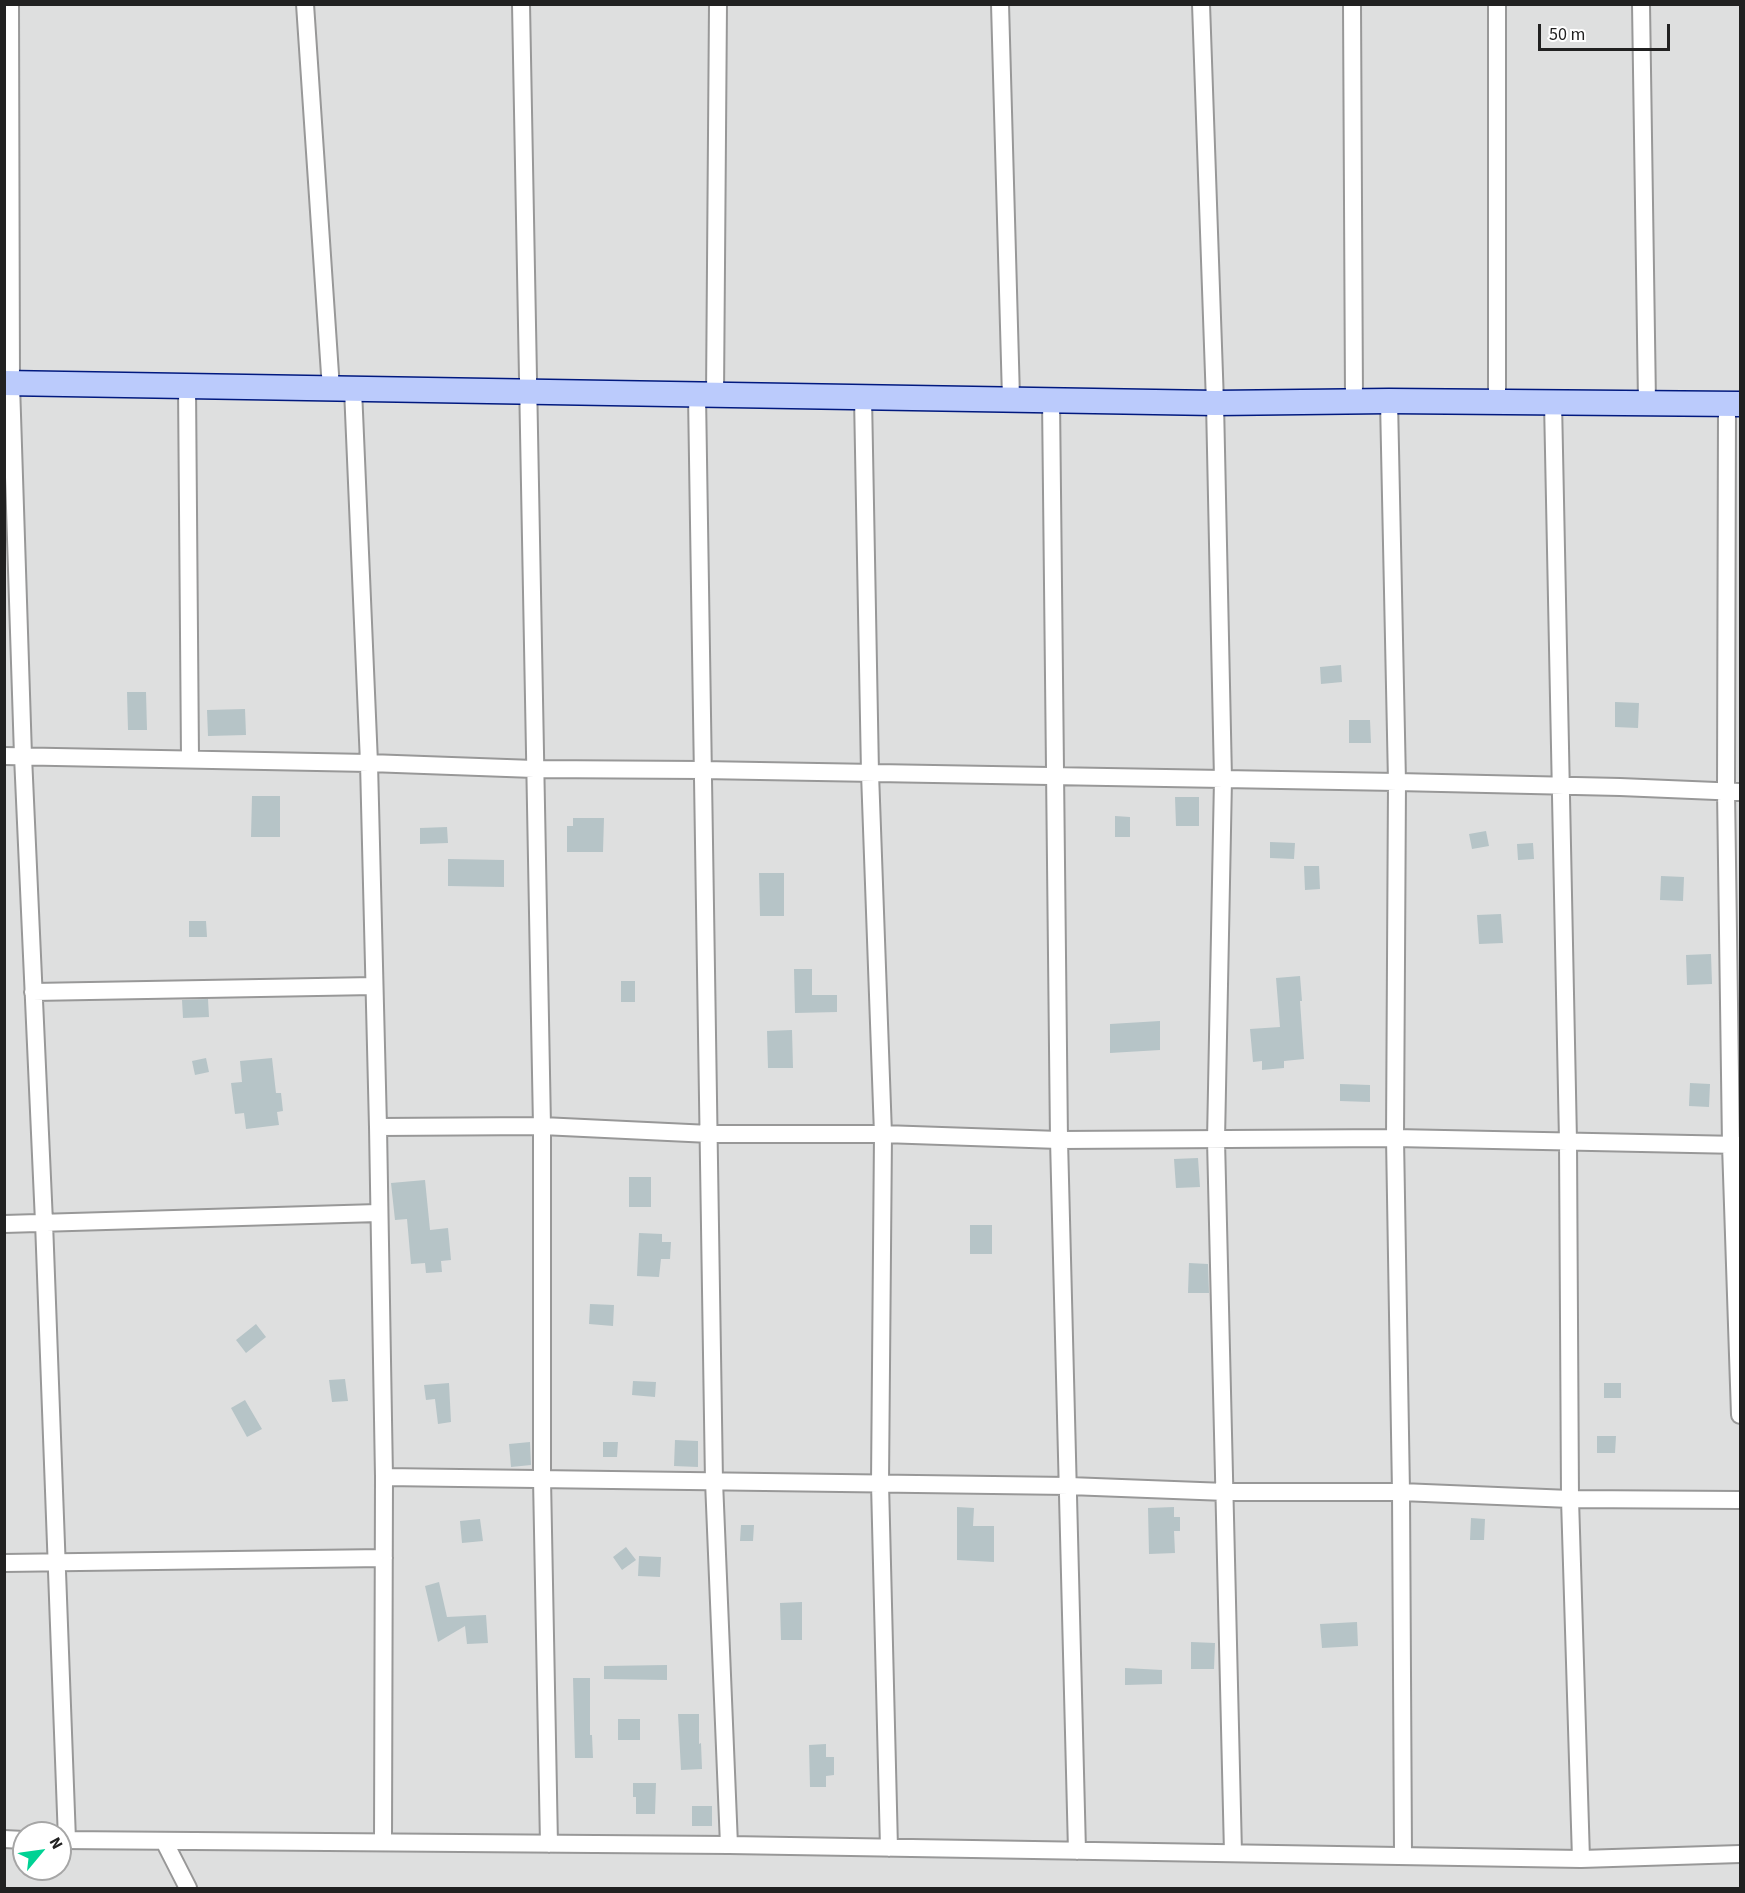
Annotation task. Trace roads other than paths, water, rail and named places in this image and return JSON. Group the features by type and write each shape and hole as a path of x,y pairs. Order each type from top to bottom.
{"street":[{"path":"10,4 8,383 57,1563 63,1821"},
{"path":"305,4 342,389 369,763 384,1477 383,1842"},
{"path":"521,4 542,1126 543,1479 549,1844"},
{"path":"718,4 706,395 702,770 710,1134 714,1481 729,1845"},
{"path":"1000,4 1011,398"},
{"path":"1201,4 1215,403 1223,779 1216,1140 1233,1853"},
{"path":"1352,4 1354,401"},
{"path":"1497,4 1497,402"},
{"path":"1641,4 1647,402"},
{"path":"8,383 1215,403 1389,401 1734,404 1733,791 1740,1415"},
{"path":"187,386 190,759"},
{"path":"863,397 870,773 883,1134 880,1483 889,1848"},
{"path":"1051,399 1053,776 1059,1140 1077,1851"},
{"path":"1389,401 1397,782 1395,1138 1401,1492 1403,1855"},
{"path":"1553,402 1568,1141 1570,1499 1581,1859"},
{"path":"4,756 369,763 534,770 702,770 1397,782 1733,791"},
{"path":"33,992 374,986"},
{"path":"378,1127 542,1126 710,1134 883,1134 1059,1140 1395,1138 1736,1145"},
{"path":"4,1224 378,1213"},
{"path":"384,1477 1069,1486 1226,1492 1401,1492 1570,1499 1740,1500"},
{"path":"4,1563 384,1558"},
{"path":"72,1840 729,1845 1581,1859 1740,1854"},
{"path":"164,1841 188,1888"}]}
